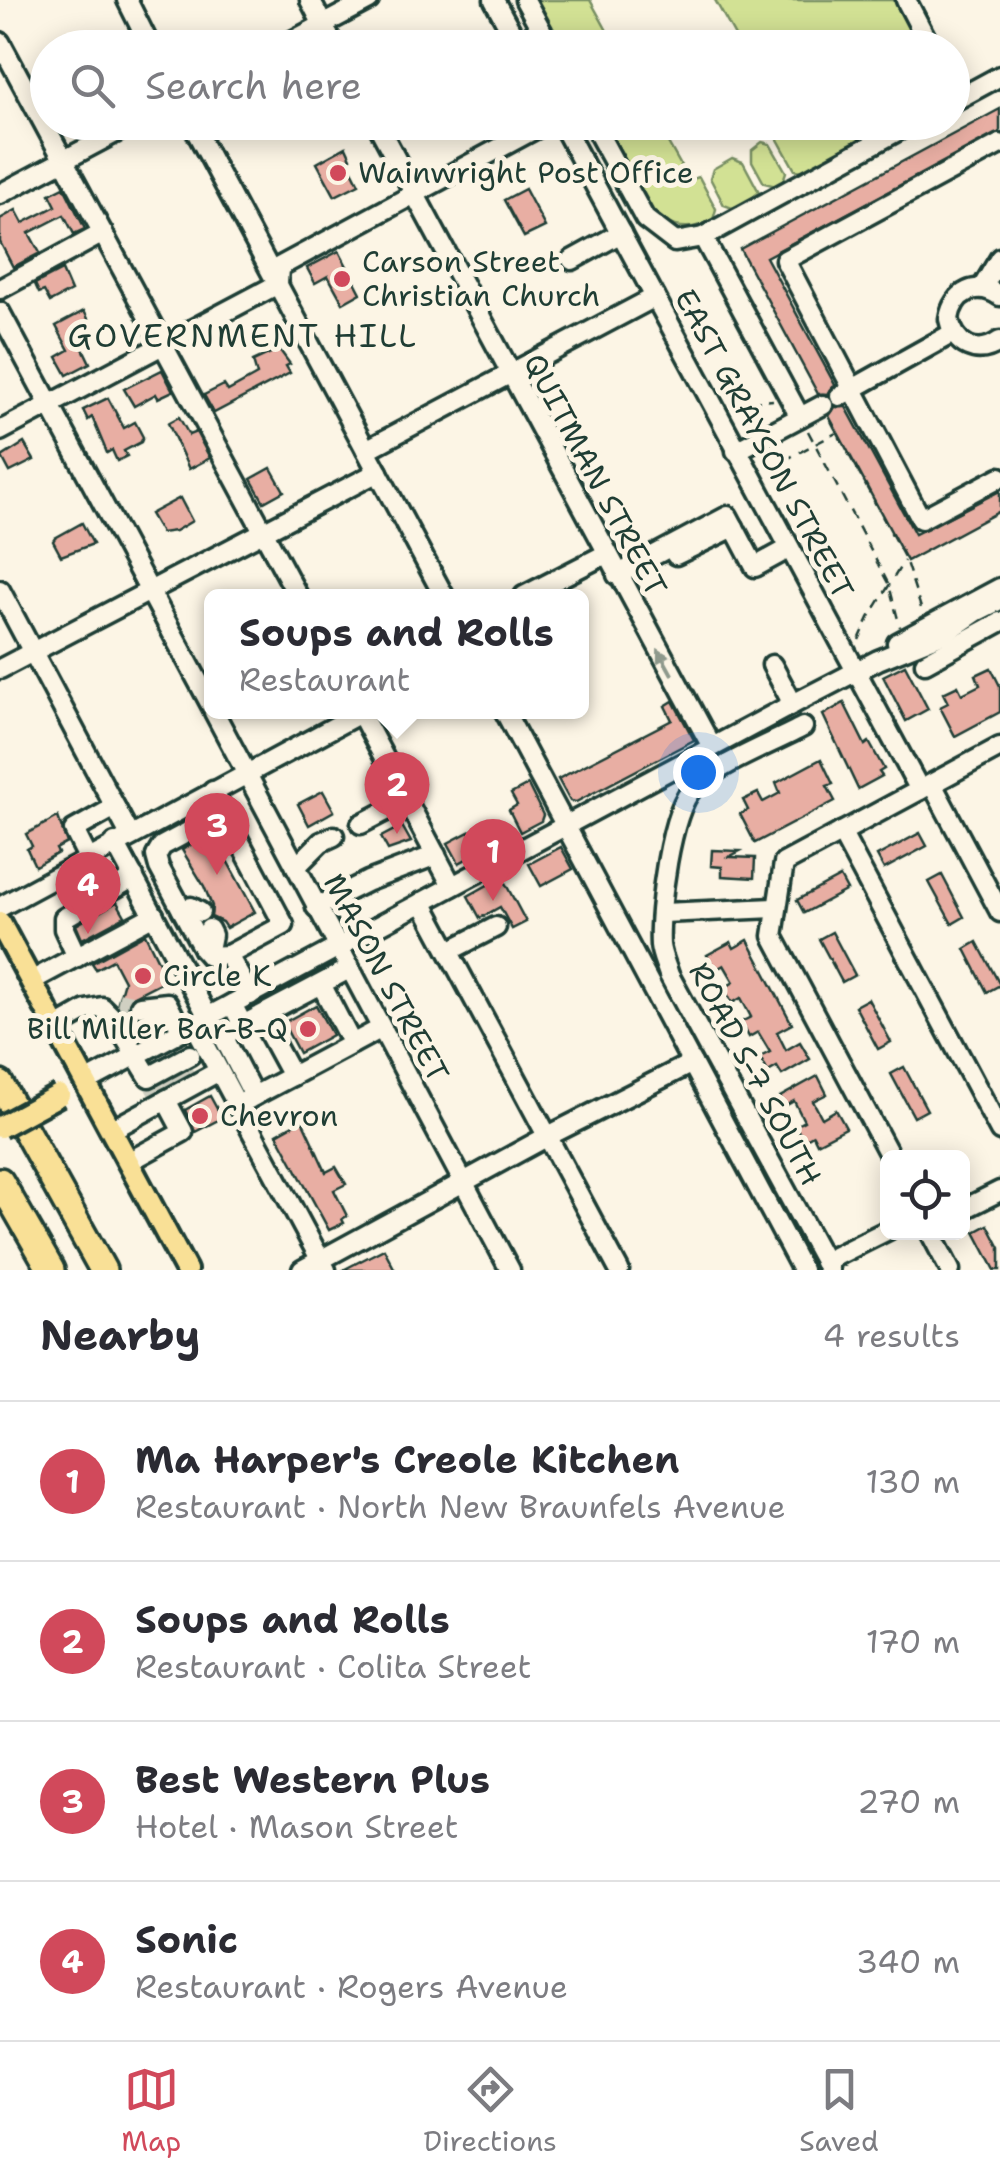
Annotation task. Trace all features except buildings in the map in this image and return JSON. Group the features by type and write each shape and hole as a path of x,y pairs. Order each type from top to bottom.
{"highway":[{"path":"0,1084 106,1270"},
{"path":"0,1182 42,1270"},
{"path":"0,1182 51,1270"}],"main road":[{"path":"0,924 186,1270"},
{"path":"0,1127 86,1082"}],"street":[{"path":"126,0 142,30"},
{"path":"310,0 326,30"},
{"path":"312,30 369,0"},
{"path":"494,0 510,30"},
{"path":"524,0 540,30"},
{"path":"906,0 922,30"},
{"path":"0,42 30,97"},
{"path":"970,89 1000,76"},
{"path":"53,140 294,589"},
{"path":"0,194 102,140"},
{"path":"200,140 440,589"},
{"name":"QUITMAN STREET","path":"386,140 712,747"},
{"path":"278,284 280,267 514,140"},
{"name":"EAST GRAYSON STREET","path":"571,140 855,672 1000,912"},
{"path":"602,140 644,219 673,240 692,241 881,140"},
{"path":"1000,144 784,260 835,399 921,519 1000,477"},
{"path":"0,289 103,233"},
{"path":"572,260 621,234"},
{"path":"703,237 800,417"},
{"path":"982,288 1000,258"},
{"path":"0,431 278,284"},
{"path":"1000,296 982,288 968,290 956,299 949,320 962,344 990,348 1000,341"},
{"path":"366,450 654,297"},
{"name":"MASON STREET","path":"0,312 204,692"},
{"path":"736,450 953,333"},
{"path":"0,669 378,472"},
{"path":"618,575 728,516 756,566 788,549"},
{"path":"538,589 606,554"},
{"path":"0,590 115,808 134,878 154,915 191,1026 176,1079 184,1132 130,1161"},
{"path":"86,1082 878,660 898,643 998,595"},
{"path":"925,663 1000,622"},
{"path":"772,665 792,704"},
{"name":"MASON STREET","path":"218,719 510,1270"},
{"path":"0,907 348,719"},
{"path":"365,719 452,886"},
{"path":"509,719 802,1270"},
{"name":"ROAD S-7 SOUTH","path":"803,728 710,777 687,796 674,828 667,863 660,944 669,975 826,1266"},
{"path":"887,1150 773,936 784,863 1000,747"},
{"path":"197,917 209,956 228,955 284,925 214,792"},
{"path":"361,824 406,800"},
{"path":"88,858 74,830 115,808"},
{"path":"204,949 210,945 212,935 158,867 156,856 162,846 224,812"},
{"path":"841,832 1000,1132"},
{"path":"296,867 321,842 334,836"},
{"path":"316,907 368,881 436,856"},
{"path":"77,956 64,930 64,918 134,878"},
{"path":"422,902 619,1270"},
{"path":"663,914 776,908"},
{"path":"31,981 154,915"},
{"path":"449,951 496,927"},
{"path":"228,955 250,995"},
{"path":"323,1265 246,1101 223,1036 350,969"},
{"path":"291,971 304,994"},
{"path":"322,986 352,1044"},
{"path":"140,1006 167,1003 171,1011 191,1026"},
{"path":"56,1027 86,1010 110,1004 108,1011 136,1055 176,1079 246,1101 380,1029"},
{"path":"232,1004 252,1021 292,1076"},
{"path":"124,1035 171,1011"},
{"path":"113,1129 176,1079 191,1026"},
{"path":"302,1270 323,1265 548,1136 692,1063"},
{"path":"970,1206 1000,1191"},
{"path":"826,1266 880,1235"},
{"path":"934,1240 950,1270"}],"path":[{"path":"734,404 790,398"},
{"path":"835,399 837,432 905,559 926,622"},
{"path":"800,417 889,585 903,635"},
{"path":"768,469 837,432"},
{"path":"858,642 905,559"}],"green space":[{"path":"534,0 590,0 607,30 550,30"},
{"path":"715,0 896,0 912,30 732,30"},
{"path":"608,140 667,140 689,180 699,177 716,209 713,220 691,227 672,225 655,215 629,182"},
{"path":"778,140 862,140 803,171 795,170"},
{"path":"762,142 770,144 786,172 776,186 764,183 752,161 752,150"},
{"path":"732,158 743,162 759,192 747,203 732,208 724,205 710,178 713,169"}],"tunnel":[{"path":"118,1001 140,1006"},
{"path":"180,1065 187,1078"},
{"path":"167,1072 174,1085"},
{"path":"151,1081 158,1094"}],"place":[{"name":"Wainwright Post Office","path":"338,173"},
{"name":"Carson Street Christian Church","path":"342,279"},
{"name":"Soups and Rolls","path":"397,834"},
{"name":"Best Western Plus","path":"217,875"},
{"name":"Ma Harper's Creole Kitchen","path":"493,901"},
{"name":"Sonic","path":"88,934"},
{"name":"Circle K","path":"143,976"},
{"name":"Bill Miller Bar-B-Q","path":"308,1029"},
{"name":"Chevron","path":"200,1116"}],"district":[{"name":"GOVERNMENT HILL","path":"243,336"}]}
